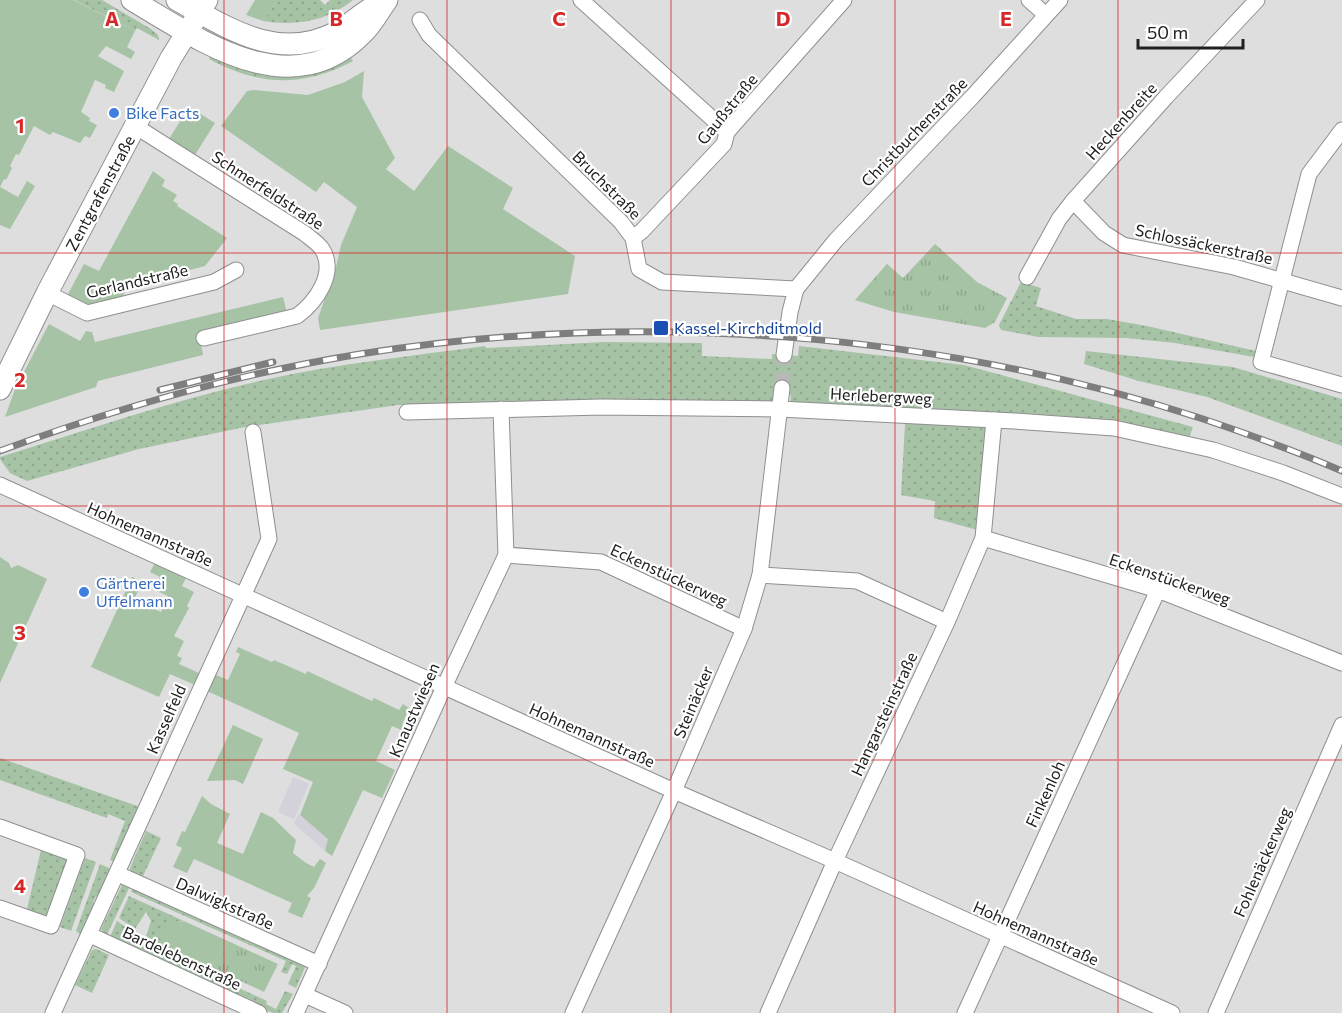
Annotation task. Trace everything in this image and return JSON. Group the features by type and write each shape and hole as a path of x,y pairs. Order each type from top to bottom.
{"main road":[{"path":"132,0 222,51 258,64 272,66 308,64 327,58 362,34 386,1"},
{"path":"177,0 203,6 247,37 276,43 299,43 337,32 370,8 386,1"},
{"name":"Zentgrafenstraße","path":"0,389 47,293 171,58 203,6"}],"street":[{"path":"581,0 727,132"},
{"name":"Gaußstraße","path":"633,238 724,144 727,132 844,0"},
{"path":"1029,0 1046,15"},
{"name":"Christbuchenstraße","path":"796,289 836,240 974,96 1060,0"},
{"name":"Heckenbreite","path":"1027,277 1059,219 1073,201 1257,0"},
{"name":"Bruchstraße","path":"420,20 429,35 621,222 633,238 639,270 662,282 796,289"},
{"name":"Schmerfeldstraße","path":"135,126 304,233 321,247 328,260 326,279 310,306 297,316 204,338"},
{"path":"1342,130 1309,174 1261,362 1342,385"},
{"name":"Schlossäckerstraße","path":"1073,201 1111,240 1123,245 1234,267 1342,298"},
{"name":"Gerlandstraße","path":"47,293 87,313 214,282 236,270"},
{"path":"784,355 796,289"},
{"name":"Steinäcker","path":"573,1013 674,791 744,629 760,575 782,388"},
{"name":"Herlebergweg","path":"407,412 601,407 780,409 1114,428 1213,450 1283,473 1342,496"},
{"name":"Knaustwiesen","path":"296,1013 506,555 501,409"},
{"name":"Hangarsteinstraße","path":"768,1013 835,861 947,622 983,538 994,420"},
{"name":"Kasselfeld","path":"54,1013 268,539 254,432"},
{"name":"Hohnemannstraße","path":"0,485 674,791 1172,1013"},
{"name":"Eckenstückerweg","path":"983,538 1158,590 1342,663"},
{"name":"Eckenstückerweg","path":"506,555 601,562 744,629"},
{"path":"760,575 857,581 947,622"},
{"name":"Finkenloh","path":"965,1013 1158,590"},
{"name":"Fohlenäckerweg","path":"1216,1013 1342,725"},
{"path":"0,827 77,855 51,926 0,908"},
{"name":"Dalwigkstraße","path":"118,874 319,964"},
{"name":"Bardelebenstraße","path":"90,935 259,1013"},
{"path":"304,995 345,1013"}],"shaded area":[{"path":"293,777 309,784 294,819 278,812"},
{"path":"298,814 329,839 325,851 294,824"}],"green space":[{"path":"0,0 73,0 135,31 127,47 135,52 131,59 106,46 98,56 124,71 114,92 95,80 81,112 90,118 89,121 97,125 90,138 85,136 80,143 53,132 50,135 34,126 19,155 16,154 10,166 12,168 0,187"},
{"path":"74,0 102,0 151,29 158,35 159,40 137,28 135,31"},
{"path":"255,0 277,0 263,21 246,15"},
{"path":"277,0 320,0 325,5 330,0 353,0 332,13 310,21 287,23 263,21"},
{"path":"211,55 246,71 281,76 316,72 351,58 353,61 316,76 281,80 263,79 227,68 209,59"},
{"path":"364,71 362,97 395,158 386,169 414,191 448,146 513,188 503,209 575,256 568,294 320,330 318,318 336,267 341,245 357,207 324,182 316,192 221,126 247,91 308,95 345,82"},
{"path":"189,107 215,123 195,155 169,139"},
{"path":"153,171 165,180 162,186 177,195 173,201 178,204 177,206 227,238 205,266 128,286 120,302 92,310 67,296 84,264 99,271"},
{"path":"27,181 35,186 10,229 0,225 0,187 18,197"},
{"path":"935,244 977,282 1007,298 995,322 985,328 894,312 855,300 887,264 903,278"},
{"path":"1021,282 1041,288 1036,306 1076,319 1107,319 1147,326 1256,351 1254,357 1175,343 1126,338 1038,337 1001,330 999,325"},
{"path":"283,297 287,313 199,333 203,355 98,381 96,387 5,417 15,389 49,324 80,341 86,331 92,332 95,342"},
{"path":"604,342 702,343 702,356 772,359 772,354 798,356 799,346 964,365 1193,427 1189,438 790,406 791,396 787,389 774,396 772,405 398,405 245,427 139,449 27,481 10,473 0,459 0,457 164,406 291,374 485,346 486,348"},
{"path":"1086,351 1233,367 1342,399 1342,446 1207,397 1139,381 1084,364"},
{"path":"905,424 990,425 981,531 934,518 935,501 901,495"},
{"path":"0,557 9,563 11,568 18,565 47,579 0,683"},
{"path":"155,563 186,578 182,586 194,592 187,606 189,608 174,636 184,641 177,656 182,658 179,664 201,674 195,685 170,674 159,697 91,667 132,577 142,582 134,600 161,612 168,596 155,590 160,577 150,572"},
{"path":"238,647 306,674 307,671 372,701 374,698 399,710 403,704 409,708 402,725 412,729 411,734 392,726 376,761 395,770 382,798 363,790 332,856 325,851 328,839 300,815 313,782 283,769 299,733 207,691 214,674 228,680 240,654 236,652"},
{"path":"233,725 263,739 243,784 235,780 207,781"},
{"path":"0,758 140,807 115,862 110,860 125,821 108,814 107,818 0,780"},
{"path":"202,796 211,804 230,814 217,843 243,854 261,812 273,818 296,840 293,853 314,867 320,859 326,863 314,888 307,896 311,898 302,918 288,912 292,903 194,859 187,873 173,867 182,848 176,845 182,831 185,832"},
{"path":"146,831 161,838 143,876 131,871 130,868"},
{"path":"41,850 69,860 49,918 27,909"},
{"path":"85,858 96,862 71,931 60,927"},
{"path":"100,864 111,869 98,897 96,896 93,902 95,903 81,935 76,931"},
{"path":"122,885 130,886 106,937 101,929"},
{"path":"133,887 306,965 296,988 288,984 296,966 292,964 287,974 281,972 286,961 131,892"},
{"path":"129,896 186,922 179,921 169,948 164,949 146,936 151,921 146,912 135,929 119,918"},
{"path":"117,921 133,932 131,936 141,942 143,939 163,953 267,1001 266,1004 276,1009 285,991 293,994 282,1013 273,1013 109,939"},
{"path":"186,922 228,941 211,967 169,948 171,944 159,937 168,923"},
{"path":"228,941 278,964 264,992 211,967"},
{"path":"96,949 109,955 92,993 75,985 92,950"}],"tunnel":[{"path":"782,388 784,355"}],"railway":[{"path":"0,451 177,394 314,362 465,341 571,333 677,332 784,337 890,348 995,365 1098,388 1200,418 1342,471"},
{"path":"160,390 273,362"}],"place":[{"name":"Bike Facts","path":"114,113"},
{"name":"Kassel-Kirchditmold","path":"661,328"},
{"name":"Gärtnerei Uffelmann","path":"84,592"}]}
